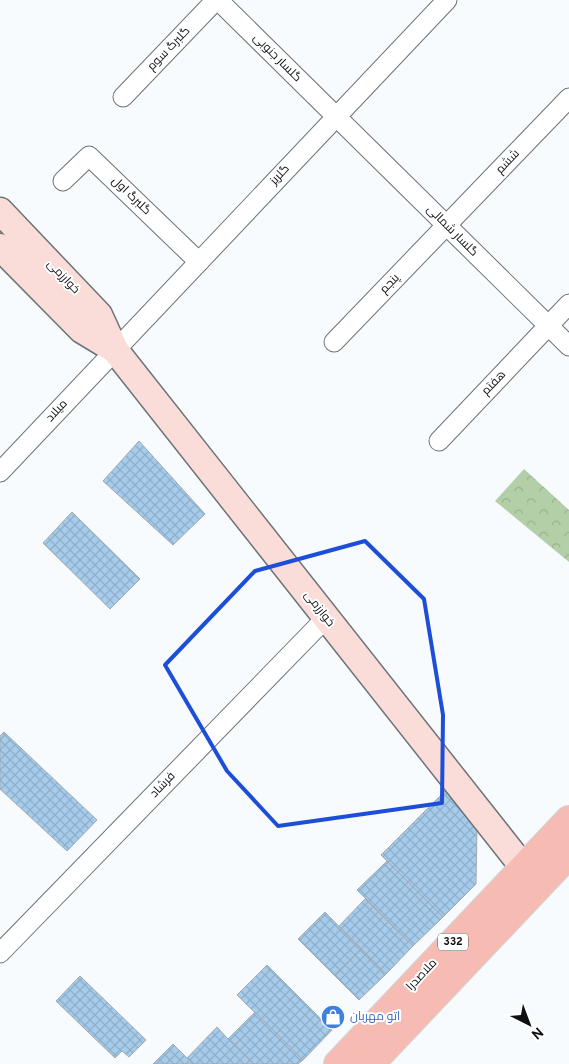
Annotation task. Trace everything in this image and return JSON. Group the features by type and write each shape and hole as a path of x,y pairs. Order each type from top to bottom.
{"main road":[{"name":"ملاصدرا","path":"338,1064 569,820"},
{"name":"ملاصدرا","path":"370,1064 569,854"}],"street":[{"name":"گلبرگ سوم","path":"123,97 217,0"},
{"name":"گلسار جنوبی","path":"217,0 336,116"},
{"name":"گلریز","path":"115,350 446,0"},
{"name":"ششم","path":"447,226 569,98"},
{"name":"گلسار شمالی","path":"336,116 569,346"},
{"name":"گلبرگ اول","path":"63,181 89,156 199,262"},
{"name":"خوارزمی","path":"0,211 99,315 115,350 524,868"},
{"name":"پنجم","path":"334,342 447,226"},
{"name":"خوارزمی","path":"0,247 82,330 115,350"},
{"name":"هفتم","path":"439,441 569,304"},
{"name":"میلاد","path":"0,472 115,350"},
{"name":"فرشاد","path":"0,953 326,618"}],"highlighted area":[{"path":"365,541 424,599 443,715 442,803 278,826 227,771 165,665 255,571"}],"green space":[{"path":"524,469 569,510 569,562 495,501"}],"building":[{"path":"139,441 205,514 173,545 103,481"},
{"path":"72,512 140,579 110,609 43,543"},
{"path":"4,732 97,820 67,851 0,789 0,736"},
{"path":"445,791 477,825 476,884 443,917 381,855"},
{"path":"387,861 443,917 413,946 357,890"},
{"path":"365,899 413,946 386,974 339,926"},
{"path":"325,912 361,949 335,976 298,939"},
{"path":"361,949 386,974 359,1000 335,976"},
{"path":"267,965 332,1030 303,1060 237,995"},
{"path":"80,976 146,1040 129,1057 122,1051 115,1058 56,1001"},
{"path":"255,1012 303,1060 298,1064 254,1064 228,1039"},
{"path":"217,1027 254,1064 193,1064 187,1058"},
{"path":"173,1044 192,1063 153,1064"}],"place":[{"name":"اتو مهربان","path":"333,1017"}]}
